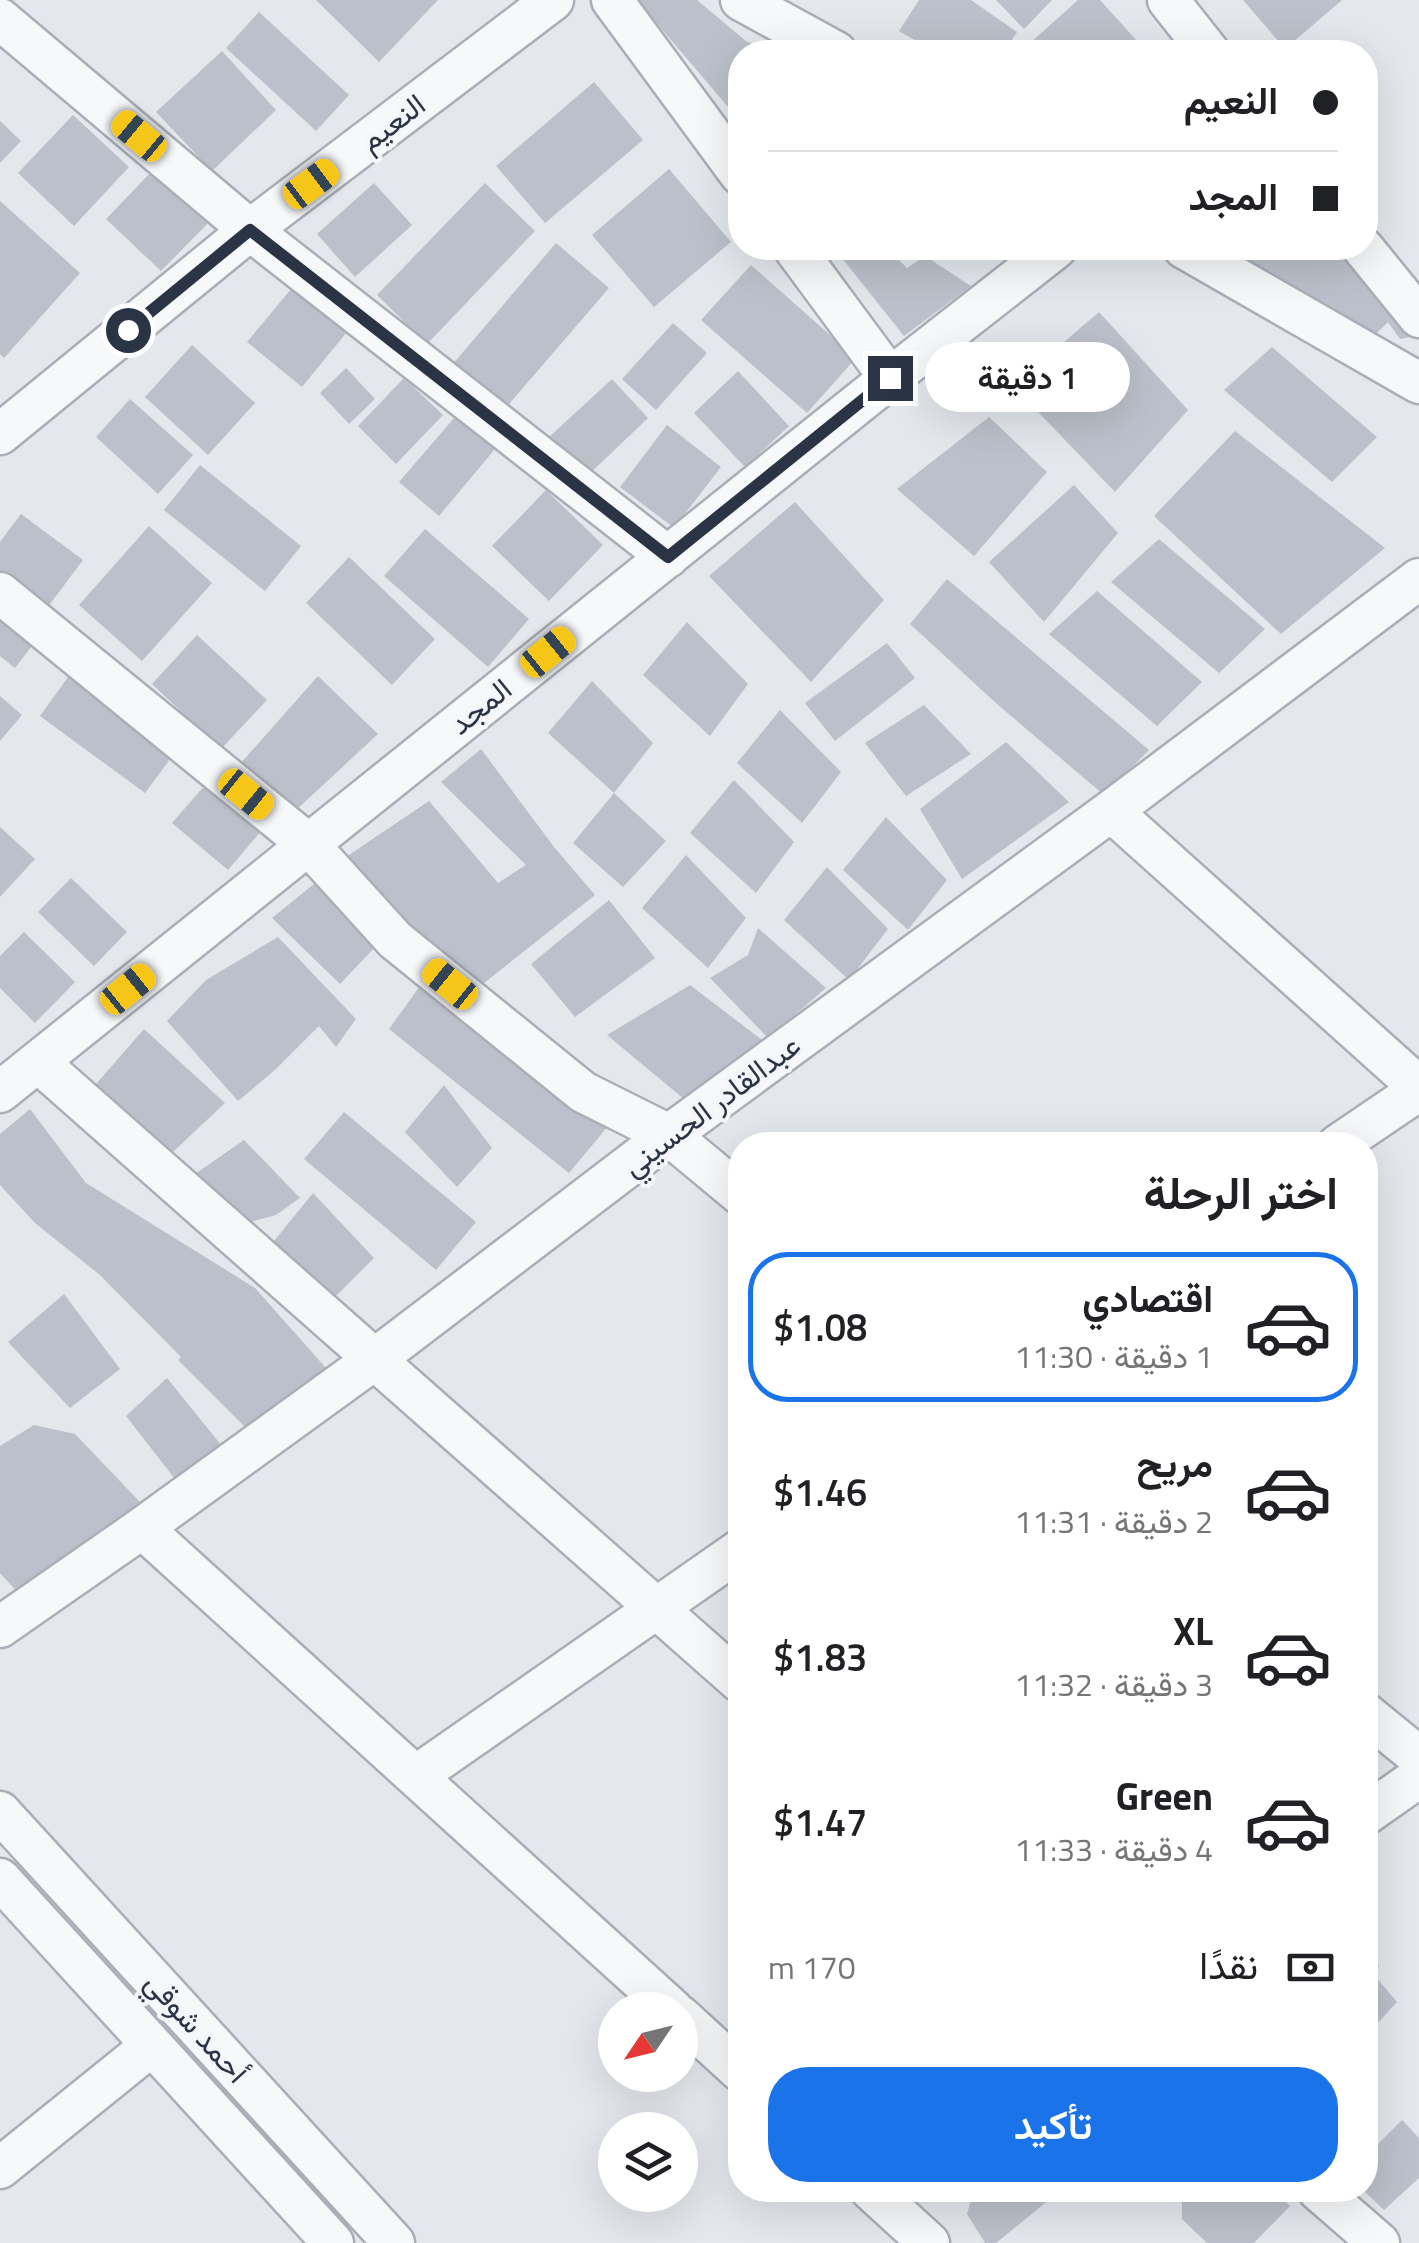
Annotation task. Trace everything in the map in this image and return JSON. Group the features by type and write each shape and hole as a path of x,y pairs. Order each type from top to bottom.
{"street":[{"name":"النعيم","path":"0,434 250,230 553,0"},
{"path":"612,0 728,158"},
{"path":"740,0 814,40"},
{"path":"1168,0 1199,40"},
{"path":"0,19 250,230 668,557"},
{"path":"803,260 890,378"},
{"name":"المجد","path":"0,1092 1041,260"},
{"path":"1205,260 1419,383"},
{"path":"1374,260 1419,317"},
{"name":"عبدالقادر الحسيني","path":"0,1626 375,1359 669,1135 1111,811 1419,578"},
{"path":"0,592 308,844 395,940 584,1092 669,1135 728,1184"},
{"path":"1111,811 1419,1089 1357,1132"},
{"path":"38,1062 728,1672"},
{"path":"142,1528 653,1992"},
{"path":"416,1776 728,1558"},
{"path":"1378,1724 1419,1758"},
{"path":"1378,1806 1419,1778"},
{"name":"أحمد شوقي","path":"0,1812 394,2243"},
{"name":"أحمد شوقي","path":"0,1879 333,2243"},
{"path":"698,2032 728,2060"},
{"path":"0,2168 151,2046"},
{"path":"884,2202 929,2243"},
{"path":"1332,2202 1379,2243"}],"building":[{"path":"316,0 438,0 379,62"},
{"path":"637,0 697,0 745,40 728,40 728,107"},
{"path":"919,0 971,0 1017,32 1012,40 914,40 899,31"},
{"path":"996,0 1052,0 1024,29"},
{"path":"1078,0 1100,0 1136,40 1033,40"},
{"path":"1243,0 1342,0 1295,40 1277,40"},
{"path":"259,12 349,95 316,131 226,48"},
{"path":"222,51 276,110 212,171 156,112"},
{"path":"594,82 643,140 545,223 496,166"},
{"path":"73,115 129,167 74,226 18,173"},
{"path":"0,121 21,141 0,163"},
{"path":"156,167 211,220 161,271 106,219"},
{"path":"669,169 728,238 728,245 654,307 592,235"},
{"path":"374,183 412,225 355,277 317,234"},
{"path":"485,183 535,231 427,344 377,295"},
{"path":"0,201 80,273 4,358 0,354"},
{"path":"556,243 609,288 504,410 452,365"},
{"path":"844,260 899,260 907,268 919,260 931,260 971,286 904,336"},
{"path":"1228,260 1359,260 1411,325 1410,337 1400,339 1388,322 1369,341"},
{"path":"751,265 856,358 807,413 701,320"},
{"path":"297,282 351,327 302,387 247,342"},
{"path":"1099,312 1188,410 1115,492 1013,386"},
{"path":"673,323 707,353 656,410 622,379"},
{"path":"192,345 255,403 208,455 145,397"},
{"path":"1272,347 1377,437 1332,482 1224,390"},
{"path":"346,368 375,399 349,424 320,393"},
{"path":"738,371 789,426 745,467 694,413"},
{"path":"404,378 443,415 396,464 358,426"},
{"path":"612,379 648,418 585,478 548,438"},
{"path":"130,399 193,455 158,494 96,437"},
{"path":"461,410 500,443 439,516 399,482"},
{"path":"989,417 1047,472 974,556 897,489"},
{"path":"667,425 721,467 674,528 620,487"},
{"path":"1235,431 1385,548 1281,634 1154,516"},
{"path":"200,465 301,546 265,591 164,510"},
{"path":"1074,485 1118,533 1044,622 989,562"},
{"path":"546,490 603,545 549,601 492,546"},
{"path":"795,502 884,600 811,682 709,576"},
{"path":"21,514 83,560 44,612 0,579 0,542"},
{"path":"149,526 212,583 142,661 79,605"},
{"path":"425,529 529,619 488,667 384,576"},
{"path":"1159,539 1265,629 1219,673 1111,582"},
{"path":"349,557 435,639 392,685 306,603"},
{"path":"947,579 1149,750 1104,795 910,624"},
{"path":"1097,591 1202,682 1157,726 1049,634"},
{"path":"0,609 38,638 15,668 0,656"},
{"path":"687,622 748,684 710,736 643,675"},
{"path":"197,635 267,700 221,749 152,684"},
{"path":"887,643 915,678 835,741 805,703"},
{"path":"318,676 378,734 294,812 240,764"},
{"path":"68,677 173,755 145,793 40,716"},
{"path":"592,681 653,743 614,793 548,733"},
{"path":"0,696 22,715 0,741"},
{"path":"924,705 971,754 906,796 865,743"},
{"path":"780,710 841,772 802,823 737,763"},
{"path":"1006,742 1069,802 962,879 920,809"},
{"path":"481,749 595,895 474,991 340,861 429,801 498,883 526,865 441,782"},
{"path":"213,776 268,823 228,870 172,823"},
{"path":"734,780 794,842 756,893 690,833"},
{"path":"614,793 666,841 623,887 573,843"},
{"path":"886,817 947,880 908,930 843,870"},
{"path":"0,827 35,859 0,897"},
{"path":"686,855 746,918 708,968 642,908"},
{"path":"827,867 888,929 849,980 784,920"},
{"path":"71,878 127,932 94,966 38,912"},
{"path":"320,879 380,942 340,984 272,918"},
{"path":"609,900 655,958 575,1017 531,964"},
{"path":"758,928 826,988 768,1038 710,978 748,955"},
{"path":"24,932 75,982 35,1023 0,988 0,956"},
{"path":"278,937 356,1019 336,1047 319,1026 238,1101 167,1021 206,980"},
{"path":"425,979 609,1125 569,1173 389,1029"},
{"path":"690,985 762,1040 684,1099 607,1035"},
{"path":"144,1029 225,1103 157,1167 90,1091"},
{"path":"444,1085 492,1148 457,1187 405,1132"},
{"path":"30,1109 86,1183 255,1288 326,1368 248,1430 100,1275 35,1223 0,1185 0,1134"},
{"path":"344,1112 476,1222 436,1270 304,1159"},
{"path":"244,1140 300,1198 276,1215 240,1225 195,1174"},
{"path":"313,1193 374,1258 326,1306 265,1252"},
{"path":"64,1294 120,1369 70,1408 8,1342"},
{"path":"167,1378 226,1451 175,1479 126,1416"},
{"path":"34,1425 75,1434 140,1502 20,1595 0,1573 0,1446"},
{"path":"1378,1980 1397,2002 1378,2023"},
{"path":"1402,2120 1419,2138 1419,2178 1384,2210 1376,2202 1378,2144"},
{"path":"970,2202 1046,2202 996,2243 985,2243 967,2214"},
{"path":"1182,2202 1286,2202 1290,2206 1254,2243 1207,2243 1182,2219"}],"route":[{"path":"128,330 250,230 668,557 890,378"}]}
